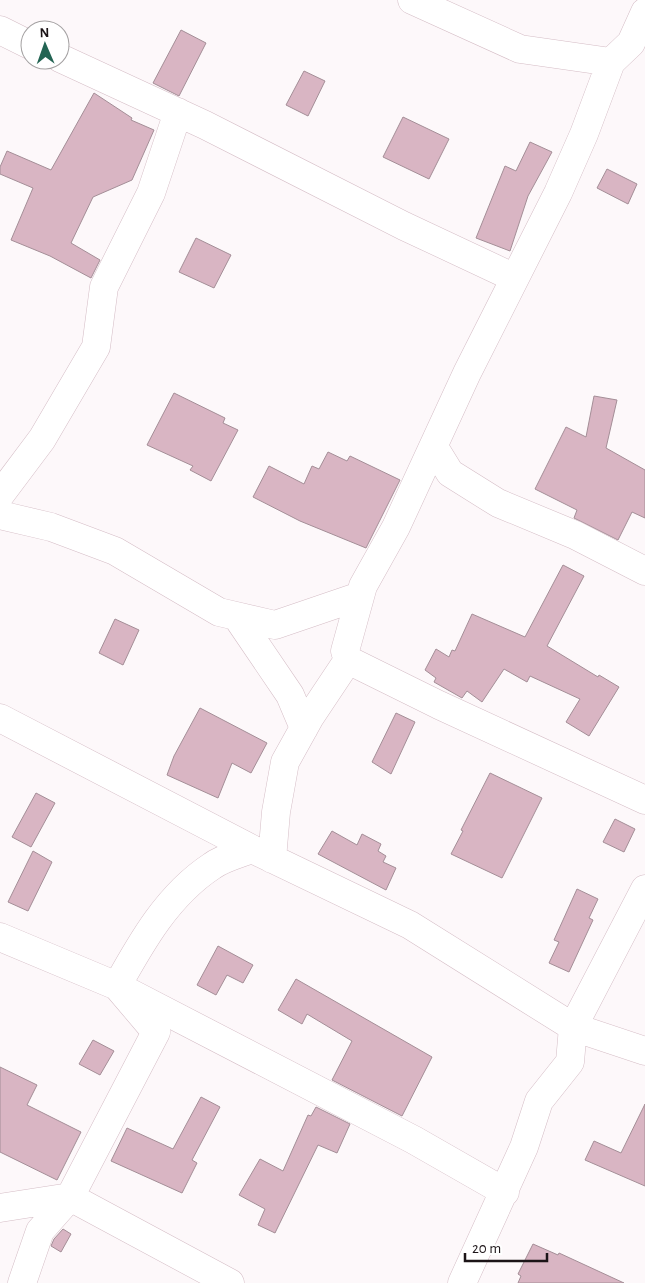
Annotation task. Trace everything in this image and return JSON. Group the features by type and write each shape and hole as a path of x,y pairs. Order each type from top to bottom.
{"street":[{"path":"412,0 520,49 611,62"},
{"path":"645,12 631,44 611,62 580,143 360,596 345,651 348,660 439,705 645,800"},
{"path":"0,30 20,40"},
{"path":"70,63 178,112 404,226 515,278"},
{"path":"0,495 42,439 96,347 104,287 151,193 178,112"},
{"path":"434,447 450,473 498,503 575,535 645,571"},
{"path":"0,515 51,527 115,551 219,612 238,617 275,625 360,596"},
{"path":"238,617 290,695 304,728"},
{"path":"262,854 276,812 285,762 304,728 348,660"},
{"path":"0,718 262,854 410,925 572,1027 645,1051"},
{"path":"117,986 145,936 169,905 196,878 214,864 262,854"},
{"path":"462,1283 505,1192 524,1147 539,1101 570,1062 572,1027 645,889"},
{"path":"0,937 117,986 414,1140 505,1192"},
{"path":"22,1283 40,1231 70,1197 156,1032 117,986"},
{"path":"0,1208 70,1197 230,1283"}],"building":[{"path":"181,30 206,43 179,96 153,83"},
{"path":"304,71 325,81 308,116 286,105"},
{"path":"94,93 132,118 131,120 154,130 132,180 93,197 71,243 100,260 91,278 50,256 11,240 33,188 0,174 0,167 7,151 51,170"},
{"path":"403,117 449,139 429,179 383,157"},
{"path":"530,142 552,152 528,196 510,251 476,238 505,166 516,171"},
{"path":"607,169 637,184 628,204 597,188"},
{"path":"196,238 231,255 214,288 179,272"},
{"path":"174,393 225,418 223,423 238,430 211,481 190,470 193,466 147,445"},
{"path":"594,396 617,400 606,448 645,470 645,518 632,512 618,540 574,518 577,510 535,489 566,427 586,437"},
{"path":"328,452 347,461 350,456 400,480 366,548 300,521 253,497 269,466 304,484 312,466 319,469"},
{"path":"563,565 584,576 547,646 598,677 599,675 619,687 589,736 566,722 580,699 530,676 527,682 504,669 482,702 467,691 462,698 434,682 436,678 425,670 436,649 449,657 452,650 455,651 472,614 525,637"},
{"path":"115,619 139,630 123,665 99,653"},
{"path":"200,708 267,743 251,773 232,763 218,798 167,775 174,756"},
{"path":"396,713 415,722 391,774 372,762"},
{"path":"490,773 542,798 502,878 451,854"},
{"path":"36,793 55,803 31,847 12,837"},
{"path":"615,819 635,829 624,852 603,842"},
{"path":"332,831 357,845 362,834 381,844 378,851 386,856 383,862 396,868 386,890 318,854"},
{"path":"33,851 52,862 28,911 8,902"},
{"path":"577,889 598,899 589,918 593,920 569,972 549,963 559,942 554,940"},
{"path":"218,946 253,965 243,983 227,975 216,995 197,985"},
{"path":"296,979 432,1057 402,1116 332,1080 352,1041 307,1014 302,1024 278,1010"},
{"path":"93,1040 114,1051 100,1075 79,1064"},
{"path":"0,1067 37,1085 27,1105 81,1132 57,1180 0,1152"},
{"path":"201,1097 220,1107 192,1160 197,1163 182,1193 111,1161 127,1128 173,1149"},
{"path":"645,1104 645,1186 585,1160 594,1141 621,1153"},
{"path":"316,1107 350,1124 337,1153 318,1145 275,1233 258,1225 265,1209 239,1195 260,1159 283,1171 308,1115 311,1116"},
{"path":"63,1229 71,1234 61,1252 51,1246 54,1239"},
{"path":"533,1244 558,1255 559,1253 624,1283 518,1283 521,1276 518,1274"}]}
